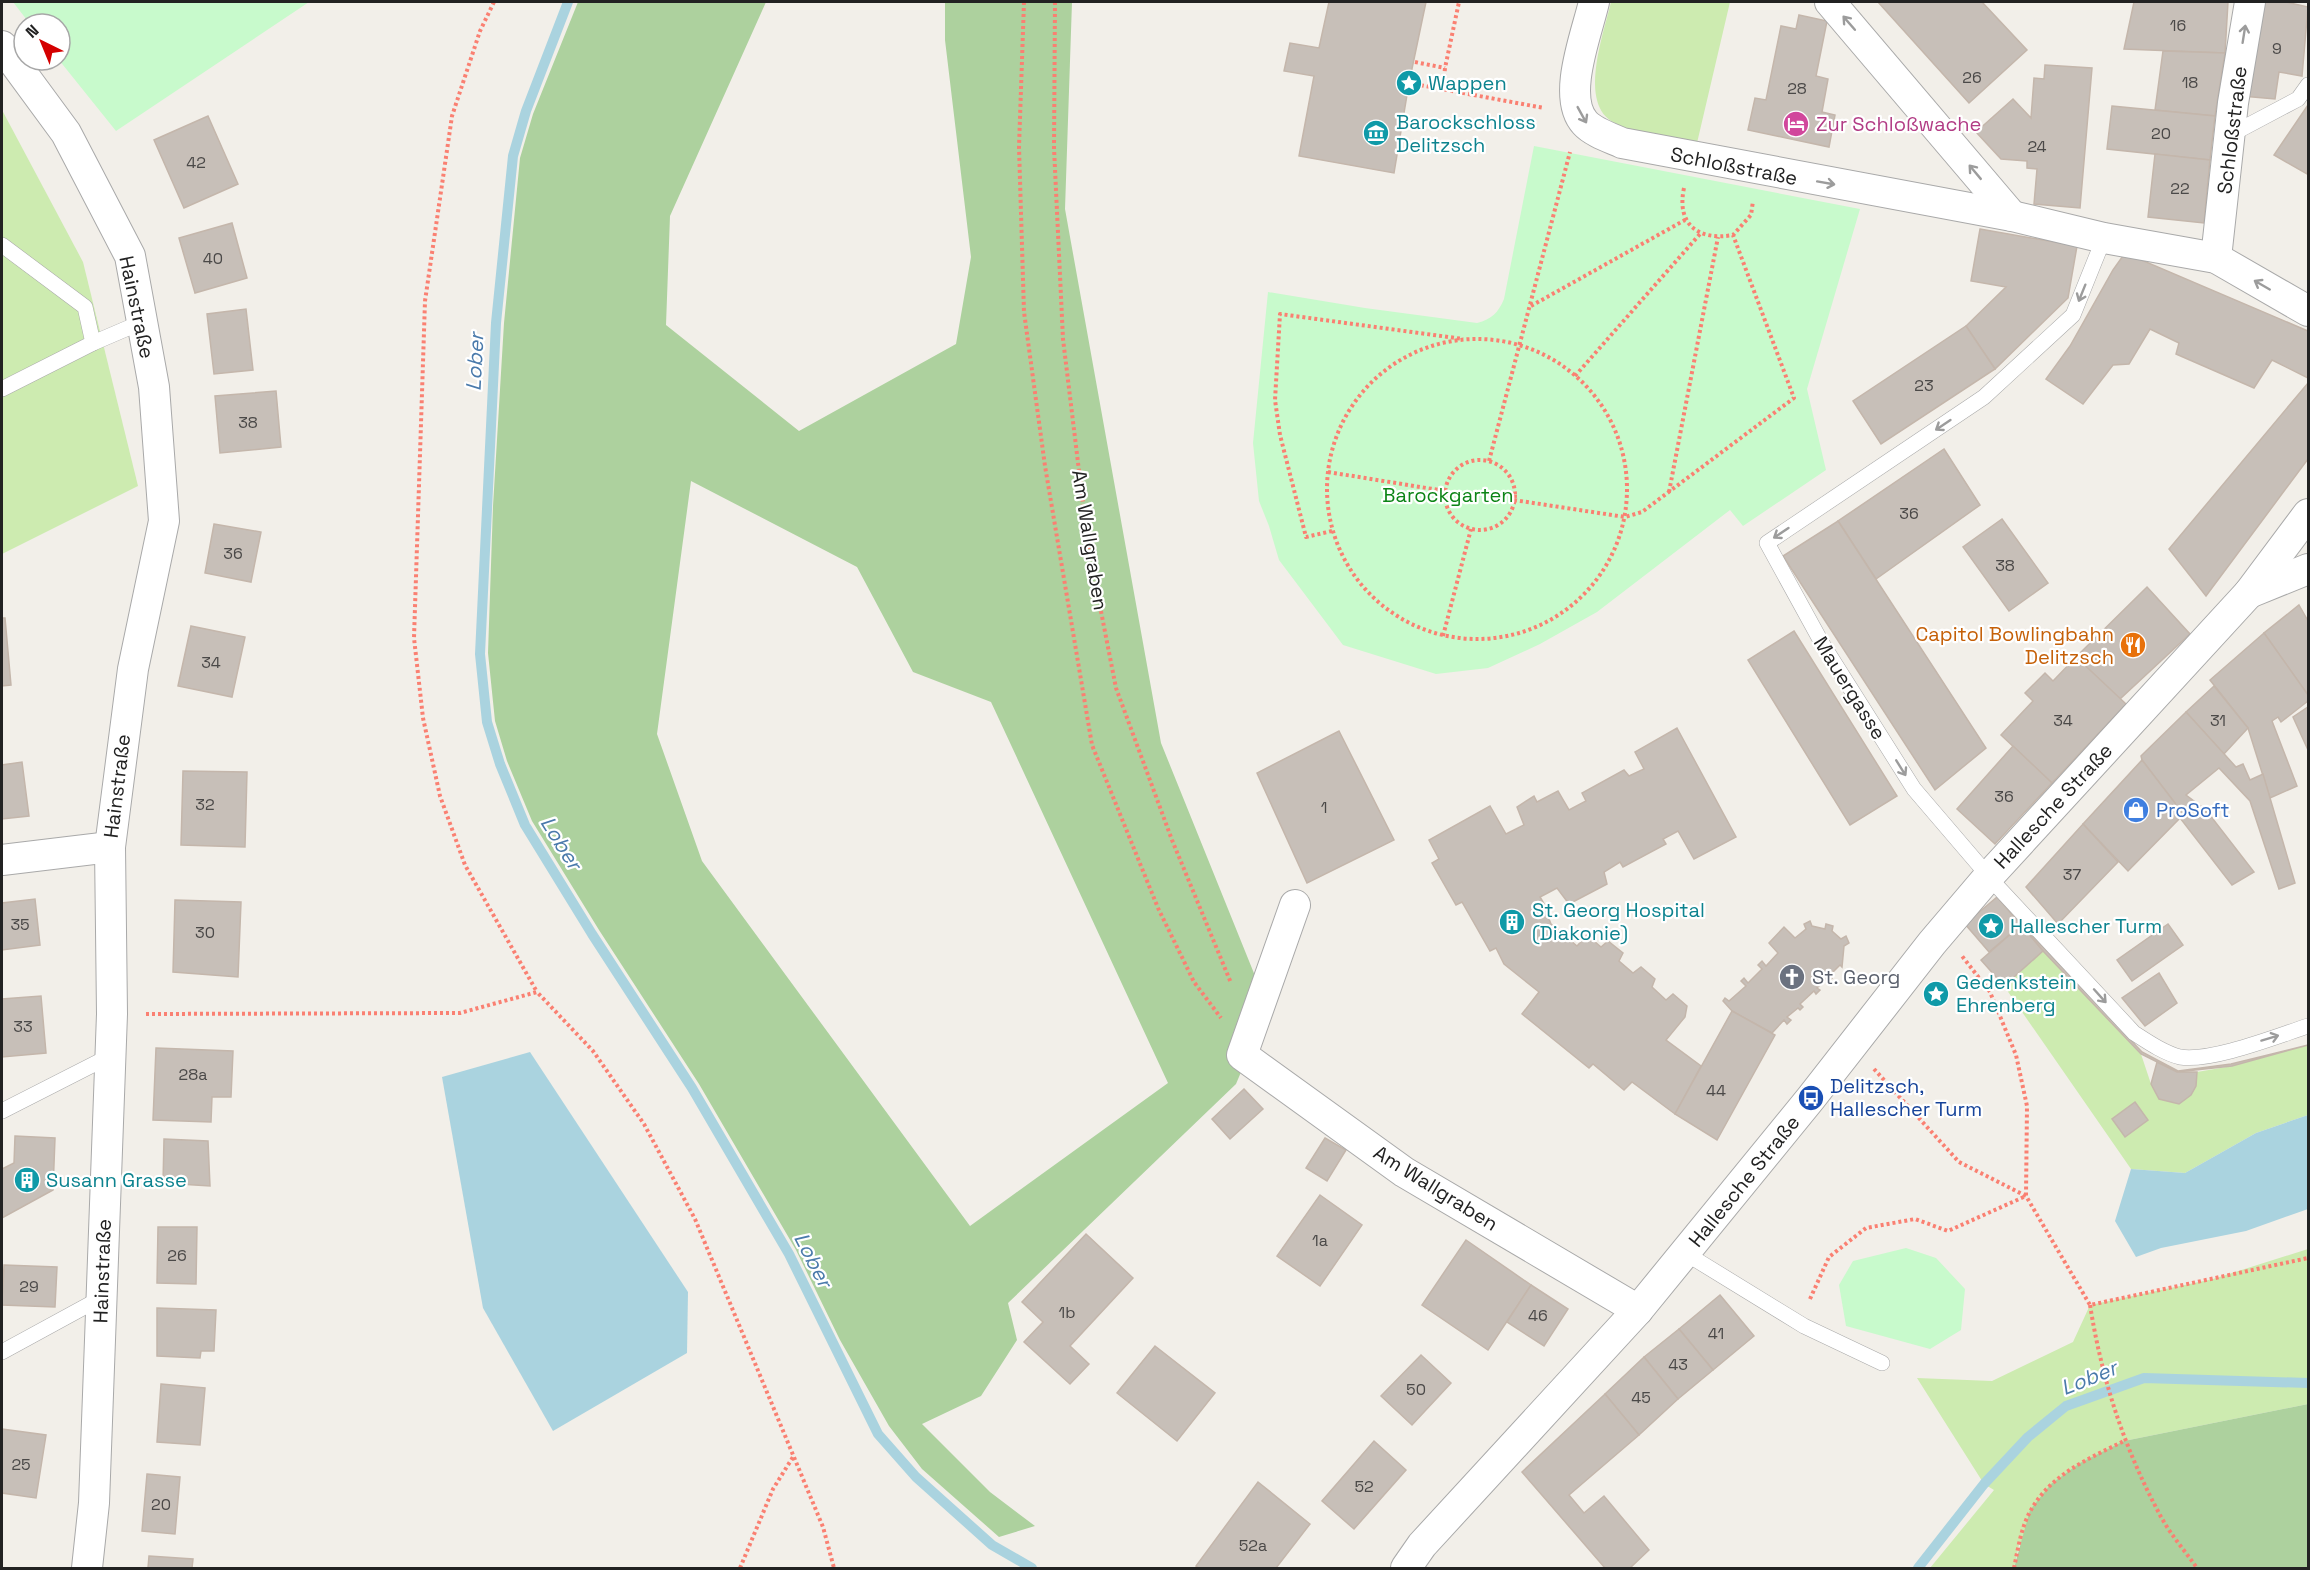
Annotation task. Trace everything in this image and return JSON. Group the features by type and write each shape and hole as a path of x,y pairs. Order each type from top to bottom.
{"street":[{"path":"1586,124 1578,110 1574,89 1594,2"},
{"path":"1830,2 2012,216"},
{"name":"Schloßstraße","path":"2216,258 2230,135 2250,2"},
{"name":"Hainstraße","path":"2,46 66,133 130,256 154,387 164,521 133,669 110,847 112,1014 92,1538 87,1569"},
{"name":"Schloßstraße","path":"1586,124 1622,143 1689,158 2012,216 2104,238 2216,258 2308,311"},
{"name":"Hallesche Straße","path":"1406,1569 1422,1545 1638,1310 1989,876 2249,593 2308,514"},
{"path":"2249,593 2308,569"},
{"path":"2,860 110,847"},
{"path":"1242,1055 1295,905"},
{"name":"Am Wallgraben","path":"1242,1055 1404,1172 1638,1310"}],"lane":[{"path":"2230,135 2298,99 2308,85"},
{"name":"Mauergasse","path":"2104,238 2073,315 1984,397 1767,543 1823,645 1914,789 1989,876 2134,1033 2161,1049 2181,1057 2217,1054 2308,1026"},
{"path":"2,245 84,307 93,343"},
{"path":"2,389 93,343 142,322"},
{"path":"2,1111 110,1056"},
{"path":"1685,1253 1804,1326 1882,1363"},
{"path":"2,1352 101,1298"}],"path":[{"path":"494,2 480,31 452,116 425,301 414,638 423,718 440,796 465,865 537,992 593,1051 644,1124 694,1219 823,1527 834,1569"},
{"path":"1024,2 1019,147 1024,312 1045,466 1092,745 1158,908 1194,982 1227,1027 1242,1055"},
{"name":"Am Wallgraben","path":"1055,2 1054,148 1063,339 1088,545 1116,688 1172,840 1233,989"},
{"path":"1443,89 1445,68 1459,2"},
{"path":"1414,62 1445,68"},
{"path":"1408,83 1541,107"},
{"path":"1489,461 1569,154 1586,124"},
{"path":"1689,158 1682,198 1685,220 1700,234 1718,237 1734,235 1751,215 1758,171"},
{"path":"1531,306 1685,220"},
{"path":"1575,376 1700,234"},
{"path":"1514,500 1625,517 1642,512 1794,398 1734,235"},
{"path":"1669,493 1718,237"},
{"path":"1332,531 1306,537 1281,435 1275,400 1280,314 1468,339 1502,341 1539,353 1575,376 1604,410 1618,440 1626,472 1625,517 1610,558 1598,577 1584,594 1550,621 1509,637 1476,640 1443,636 1401,620 1365,591 1351,573 1332,531 1326,492 1328,472 1338,431 1359,396 1390,367 1427,347 1468,339"},
{"path":"1479,460 1489,461 1509,476 1514,500 1506,518 1499,524 1480,530 1470,529 1451,514 1445,491 1448,481 1460,466 1479,460"},
{"path":"1328,472 1445,491"},
{"path":"1443,636 1470,529"},
{"path":"1957,950 1990,992 2016,1055 2027,1106 2026,1197 2090,1305 2098,1358 2124,1441 2161,1517 2197,1569"},
{"path":"112,1014 460,1013 537,992"},
{"path":"1852,1044 1959,1162 2026,1197"},
{"path":"1804,1326 1808,1303 1829,1257 1866,1228 1916,1219 1948,1231 2026,1197"},
{"path":"2090,1305 2308,1258"},
{"path":"2014,1569 2030,1510 2050,1484 2080,1463 2124,1441"},
{"path":"740,1569 773,1489 793,1457"}],"green space":[{"path":"13,2 309,2 116,131 69,72 72,72 72,12 21,12"},
{"path":"578,2 766,2 670,216 666,325 799,431 956,344 971,257 945,40 945,2 1072,2 1065,209 1161,743 1268,1008 1236,1084 1008,1303 1017,1340 981,1396 922,1424 990,1492 1035,1526 999,1537 922,1469 889,1426 840,1340 796,1250 699,1084 599,930 532,821 507,761 495,721 488,653 493,506 504,323 520,158 533,114","holes":["691,481 857,567 913,672 991,702 1168,1083 970,1226 702,861 657,734"]},
{"path":"1611,2 1730,2 1697,143 1634,131 1615,123 1604,114 1597,101 1596,67"},
{"path":"2,110 83,262 138,486 2,554"},
{"name":"Barockgarten","path":"1534,146 1860,209 1807,389 1826,470 1743,526 1730,510 1597,612 1540,644 1488,668 1436,674 1343,645 1279,560 1259,501 1253,443 1268,292 1477,323 1487,320 1497,312 1504,299"},
{"path":"2043,951 2141,1054 2151,1084 2159,1099 2179,1104 2192,1090 2197,1072 2232,1066 2308,1045 2308,1115 2256,1133 2185,1173 2131,1169 2004,986"},
{"path":"1906,1248 1936,1258 1965,1289 1961,1330 1930,1349 1846,1326 1839,1285 1853,1261"},
{"path":"2308,1249 2308,1404 2124,1441 2019,1545 2014,1568 1930,1568 1994,1490 1984,1484 1917,1378 1992,1381 2073,1342 2090,1305 2213,1279"},
{"path":"2308,1404 2308,1568 2014,1568 2030,1510 2051,1484 2080,1463 2124,1441"}],"water":[{"path":"530,1052 688,1292 687,1353 553,1431 483,1308 442,1077"},
{"path":"2308,1115 2308,1209 2246,1231 2161,1248 2136,1257 2115,1221 2131,1169 2185,1173 2256,1133"}],"building":[{"name":"Barockschloss Delitzsch","path":"1329,2 1426,2 1409,83 1394,173 1299,156 1314,76 1284,71 1290,43 1319,48"},
{"path":"1878,2 1982,2 2027,50 1969,103"},
{"path":"2134,2 2228,2 2225,53 2124,49"},
{"path":"2256,2 2286,2 2308,7 2302,76 2279,72 2275,99 2242,96"},
{"name":"Zur Schloßwache","path":"1799,15 1827,21 1816,76 1828,79 1822,112 1835,115 1829,147 1748,130 1755,98 1766,100 1781,26 1796,29"},
{"path":"2163,51 2225,53 2215,116 2155,110"},
{"path":"2045,65 2092,68 2080,208 2034,204 2037,169 2027,168 2027,161 2001,159 1976,132 2013,99 2031,118 2034,78 2044,79"},
{"path":"2308,105 2308,171 2307,174 2274,155"},
{"path":"2112,106 2215,116 2210,160 2107,149"},
{"path":"208,116 238,184 184,208 154,140"},
{"path":"2155,154 2210,160 2204,223 2148,217"},
{"path":"232,223 247,278 195,293 179,238"},
{"path":"1980,229 2077,246 2068,298 1995,369 1966,326 2006,287 1971,281"},
{"path":"2125,253 2308,331 2308,378 2272,360 2254,388 2176,354 2179,343 2150,329 2129,364 2113,365 2083,404 2046,379 2070,346"},
{"path":"246,309 253,370 214,374 207,314"},
{"path":"1966,326 1995,369 1881,444 1853,401"},
{"path":"2308,383 2308,459 2206,596 2169,549"},
{"path":"276,391 281,447 220,453 215,396"},
{"path":"1944,449 1980,505 1876,579 1838,521"},
{"path":"2002,519 2048,583 2009,611 1963,547"},
{"path":"1838,521 1986,748 1935,790 1783,556"},
{"path":"214,524 261,532 251,582 205,573"},
{"name":"Capitol Bowlingbahn Delitzsch","path":"2147,587 2190,634 2120,699 2076,657"},
{"path":"2299,605 2308,621 2308,695 2264,633"},
{"path":"2,618 5,618 11,685 2,686"},
{"path":"191,626 245,637 232,697 178,686"},
{"path":"1794,631 1897,796 1850,825 1748,660"},
{"path":"2264,633 2308,695 2308,701 2281,722 2278,717 2272,721 2297,786 2270,798 2248,728 2210,680"},
{"path":"2076,657 2126,704 2052,783 2001,735 2033,701 2025,693 2045,673 2053,681"},
{"path":"2214,686 2248,728 2224,754 2186,712"},
{"path":"2308,707 2308,750 2293,717"},
{"path":"2186,712 2236,767 2243,764 2250,780 2263,774 2295,883 2279,889 2250,801 2219,768 2186,795 2206,810 2254,872 2232,885 2180,818 2175,803 2142,760 2141,756"},
{"name":"St. Georg Hospital (Diakonie)","path":"1677,728 1736,837 1694,859 1678,831 1663,839 1666,844 1623,867 1620,862 1604,872 1607,884 1569,904 1557,888 1540,897 1552,917 1549,919 1551,924 1577,946 1587,935 1601,947 1608,941 1623,953 1619,961 1633,973 1641,967 1655,979 1652,987 1666,1000 1673,994 1687,1006 1685,1017 1666,1040 1701,1066 1675,1114 1632,1082 1624,1090 1593,1064 1589,1068 1522,1014 1539,992 1504,964 1496,948 1490,951 1462,902 1456,905 1432,863 1439,859 1429,840 1490,806 1506,834 1524,825 1517,807 1534,796 1537,802 1558,791 1569,810 1586,801 1582,793 1624,770 1629,776 1644,769 1635,752"},
{"path":"1339,731 1394,840 1307,883 1257,773"},
{"path":"2013,746 2052,783 1995,844 1957,809"},
{"name":"ProSoft","path":"2142,760 2175,803 2180,818 2128,871 2083,824"},
{"path":"22,762 29,816 2,819 2,765"},
{"path":"183,771 247,772 245,847 181,845"},
{"path":"2083,824 2118,862 2058,924 2026,887"},
{"path":"1997,897 2021,925 1989,952 1965,924"},
{"path":"35,899 40,945 2,950 2,903"},
{"path":"175,900 241,902 238,977 173,972"},
{"name":"St. Georg","path":"1810,921 1812,926 1825,929 1826,924 1833,926 1832,931 1841,939 1846,936 1849,943 1844,946 1842,967 1840,965 1829,976 1832,978 1829,981 1826,979 1817,988 1820,990 1816,994 1814,991 1800,1004 1803,1007 1800,1010 1798,1008 1787,1017 1791,1020 1787,1024 1784,1020 1772,1033 1732,1011 1723,1001 1725,998 1729,1001 1746,986 1741,981 1744,978 1748,983 1762,969 1758,965 1762,961 1766,966 1778,953 1769,943 1784,927 1795,938 1806,929 1804,924"},
{"path":"2021,924 2142,1052 2178,1071 2231,1064 2308,1045 2232,1066 2177,1072 2141,1054 2043,951"},
{"path":"2168,924 2183,945 2132,981 2117,960"},
{"path":"2021,925 2043,951 2004,986 1981,960"},
{"path":"2159,973 2177,1003 2145,1026 2122,998"},
{"path":"41,996 46,1053 2,1057 2,999"},
{"path":"1732,1011 1775,1035 1717,1140 1675,1114"},
{"path":"156,1048 233,1051 231,1097 212,1097 211,1122 153,1120"},
{"path":"2157,1062 2177,1072 2197,1072 2196,1086 2191,1095 2179,1104 2159,1099 2151,1084"},
{"path":"1244,1089 1263,1109 1230,1139 1212,1119"},
{"path":"2135,1102 2148,1120 2125,1137 2112,1119"},
{"name":"Susann Grasse","path":"15,1136 55,1138 53,1190 2,1218 2,1169 14,1163"},
{"path":"1325,1138 1346,1150 1327,1181 1306,1168"},
{"path":"164,1139 208,1141 210,1186 163,1183"},
{"path":"1320,1195 1362,1225 1320,1286 1277,1256"},
{"path":"158,1227 197,1227 196,1284 157,1283"},
{"path":"1086,1234 1133,1278 1070,1346 1089,1364 1070,1384 1024,1342 1043,1322 1022,1302"},
{"path":"1466,1240 1531,1285 1488,1350 1422,1305"},
{"path":"4,1265 57,1267 55,1307 2,1305"},
{"path":"1531,1285 1568,1309 1544,1346 1507,1322"},
{"path":"1720,1295 1754,1336 1713,1370 1679,1329"},
{"path":"157,1308 216,1310 214,1351 201,1351 200,1358 157,1356"},
{"path":"1679,1329 1713,1370 1678,1399 1644,1357"},
{"path":"1155,1346 1215,1393 1177,1441 1117,1393"},
{"path":"1421,1355 1451,1383 1412,1425 1381,1396"},
{"path":"1644,1357 1678,1399 1639,1435 1605,1394"},
{"path":"161,1384 205,1388 200,1445 157,1442"},
{"path":"1605,1394 1639,1435 1569,1495 1584,1513 1604,1496 1649,1550 1630,1568 1605,1568 1522,1472"},
{"path":"2,1429 46,1435 36,1498 2,1493"},
{"path":"1374,1441 1406,1470 1354,1529 1322,1501"},
{"path":"147,1474 180,1477 175,1534 142,1531"},
{"path":"1258,1482 1310,1524 1276,1568 1199,1568 1196,1566"},
{"path":"149,1556 193,1559 192,1568 148,1568"}],"waterway":[{"name":"Lober","path":"568,2 526,111 513,156 496,323 480,654 487,722 500,764 525,825 592,934 692,1088 789,1254 878,1434 916,1477 992,1545 1032,1568"},
{"name":"Lober","path":"1918,1568 1984,1484 2028,1437 2066,1406 2144,1378 2308,1383"}],"place":[{"name":"Wappen","path":"1409,83"},
{"name":"Zur Schloßwache","path":"1796,124"},
{"name":"Barockschloss Delitzsch","path":"1376,133"},
{"name":"Capitol Bowlingbahn Delitzsch","path":"2133,645"},
{"name":"ProSoft","path":"2136,810"},
{"name":"St. Georg Hospital (Diakonie)","path":"1512,922"},
{"name":"Hallescher Turm","path":"1991,926"},
{"name":"St. Georg","path":"1792,977"},
{"name":"Gedenkstein Ehrenberg","path":"1936,994"},
{"name":"Delitzsch, Hallescher Turm","path":"1811,1098"},
{"name":"Susann Grasse","path":"27,1180"}]}
